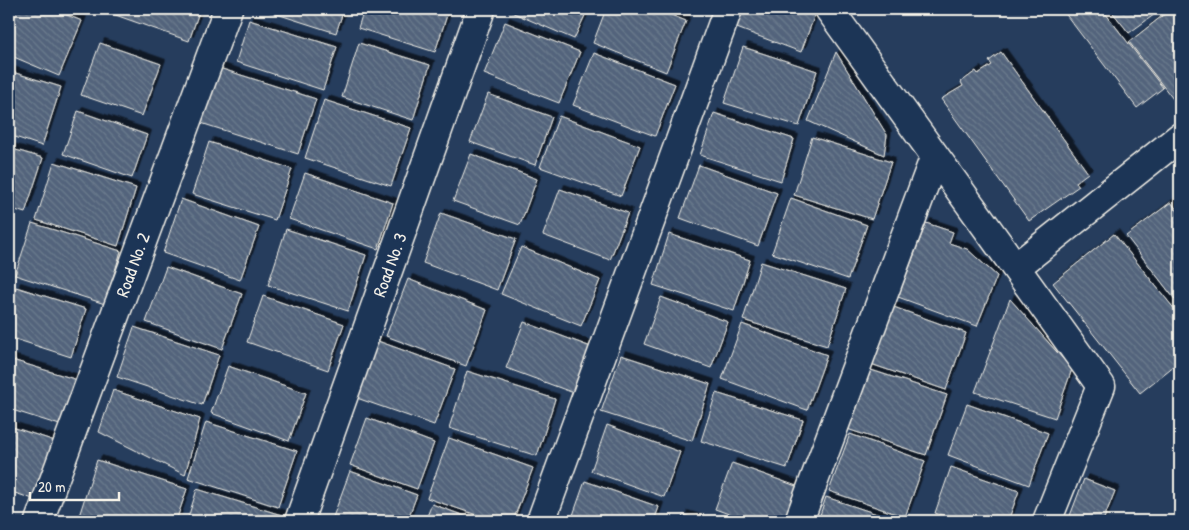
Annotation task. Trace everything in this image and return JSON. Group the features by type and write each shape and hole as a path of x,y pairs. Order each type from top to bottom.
{"street":[{"name":"Road No. 2","path":"39,521 228,9"},
{"name":"Road No. 3","path":"299,521 481,9"},
{"path":"541,521 728,9"},
{"path":"829,9 1101,386 1047,521"},
{"path":"1016,267 1180,137"},
{"path":"800,521 936,156"}],"building":[{"path":"9,9 52,9 82,21 59,76 9,55"},
{"path":"109,9 200,9 189,41 107,12"},
{"path":"261,9 344,9 336,33"},
{"path":"364,9 449,9 435,52 358,28"},
{"path":"504,9 588,9 574,39"},
{"path":"606,9 656,9 686,21 666,72 593,43"},
{"path":"741,9 817,9 801,52 734,27"},
{"path":"1068,9 1102,9 1163,88 1137,108 1064,12"},
{"path":"1110,9 1162,9 1129,33"},
{"path":"1171,9 1180,9 1180,108 1129,42"},
{"path":"249,20 337,47 323,90 236,62"},
{"path":"505,22 580,52 559,103 484,74"},
{"path":"100,43 161,64 142,116 81,95"},
{"path":"359,43 430,65 413,120 342,97"},
{"path":"743,47 817,71 799,126 724,103"},
{"path":"836,52 887,135 884,155 808,121"},
{"path":"1001,52 1088,173 1076,182 1079,186 1029,221 941,99 963,86 961,82 976,71 978,74 992,65 989,61"},
{"path":"594,53 675,84 655,136 573,105"},
{"path":"219,68 316,99 298,154 201,123"},
{"path":"9,71 61,87 42,146 9,135"},
{"path":"488,94 552,117 535,165 470,142"},
{"path":"324,100 411,128 391,186 305,158"},
{"path":"78,111 147,135 132,178 63,154"},
{"path":"714,113 794,139 781,181 700,155"},
{"path":"559,116 640,146 621,196 540,167"},
{"path":"812,137 891,162 872,219 794,195"},
{"path":"209,142 292,169 275,220 192,194"},
{"path":"9,148 43,158 25,213 9,208"},
{"path":"471,154 537,179 520,225 453,201"},
{"path":"54,162 136,188 118,246 36,220"},
{"path":"699,165 777,193 758,246 680,218"},
{"path":"305,173 393,203 378,249 289,219"},
{"path":"560,189 628,213 610,260 543,235"},
{"path":"791,198 867,225 848,279 772,253"},
{"path":"181,199 259,227 240,280 163,253"},
{"path":"1171,202 1180,214 1180,306 1126,236"},
{"path":"441,213 516,239 497,290 423,263"},
{"path":"32,223 121,251 105,304 15,275"},
{"path":"926,223 953,232 949,243 967,249 997,276 977,326 898,297"},
{"path":"286,229 366,255 348,311 268,285"},
{"path":"669,234 750,260 734,311 653,285"},
{"path":"1114,234 1180,316 1180,361 1140,393 1053,283"},
{"path":"521,247 600,280 581,326 501,294"},
{"path":"761,262 846,289 827,346 743,320"},
{"path":"166,267 242,294 222,349 146,322"},
{"path":"408,279 487,310 466,366 386,336"},
{"path":"16,287 86,309 71,357 9,337 9,311"},
{"path":"263,296 344,324 328,370 247,342"},
{"path":"661,297 728,322 711,368 644,344"},
{"path":"1010,299 1072,369 1055,418 975,392"},
{"path":"888,305 966,333 946,390 868,363"},
{"path":"524,322 591,347 574,393 506,368"},
{"path":"742,324 827,355 807,410 722,379"},
{"path":"134,327 219,355 202,405 117,377"},
{"path":"375,340 455,369 434,425 354,397"},
{"path":"621,355 710,384 692,441 601,412"},
{"path":"9,359 81,381 66,427 9,409"},
{"path":"228,366 306,393 289,441 211,413"},
{"path":"862,367 947,395 926,455 841,427"},
{"path":"467,371 555,399 537,456 449,428"},
{"path":"113,390 200,419 185,475 99,432"},
{"path":"716,393 803,420 787,468 701,441"},
{"path":"967,404 1048,433 1029,485 948,455"},
{"path":"367,418 434,443 417,489 350,465"},
{"path":"206,422 297,451 278,507 188,478"},
{"path":"607,425 680,452 664,497 591,471"},
{"path":"9,426 61,443 42,502 9,491"},
{"path":"850,434 925,461 905,517 829,491"},
{"path":"449,438 533,468 513,521 494,521 427,498"},
{"path":"97,460 187,489 176,521 96,521 79,516"},
{"path":"732,463 799,487 786,521 748,521 715,509"},
{"path":"951,467 1019,491 1008,521 958,521 935,513"},
{"path":"350,471 417,495 407,521 344,521 333,517"},
{"path":"1084,479 1115,491 1103,521 1068,521"},
{"path":"585,481 659,507 654,521 571,521"},
{"path":"197,489 288,517 286,521 187,521"},
{"path":"826,497 898,521 818,521"},
{"path":"432,504 478,521 425,521"},
{"path":"683,515 702,521 681,521"}]}
